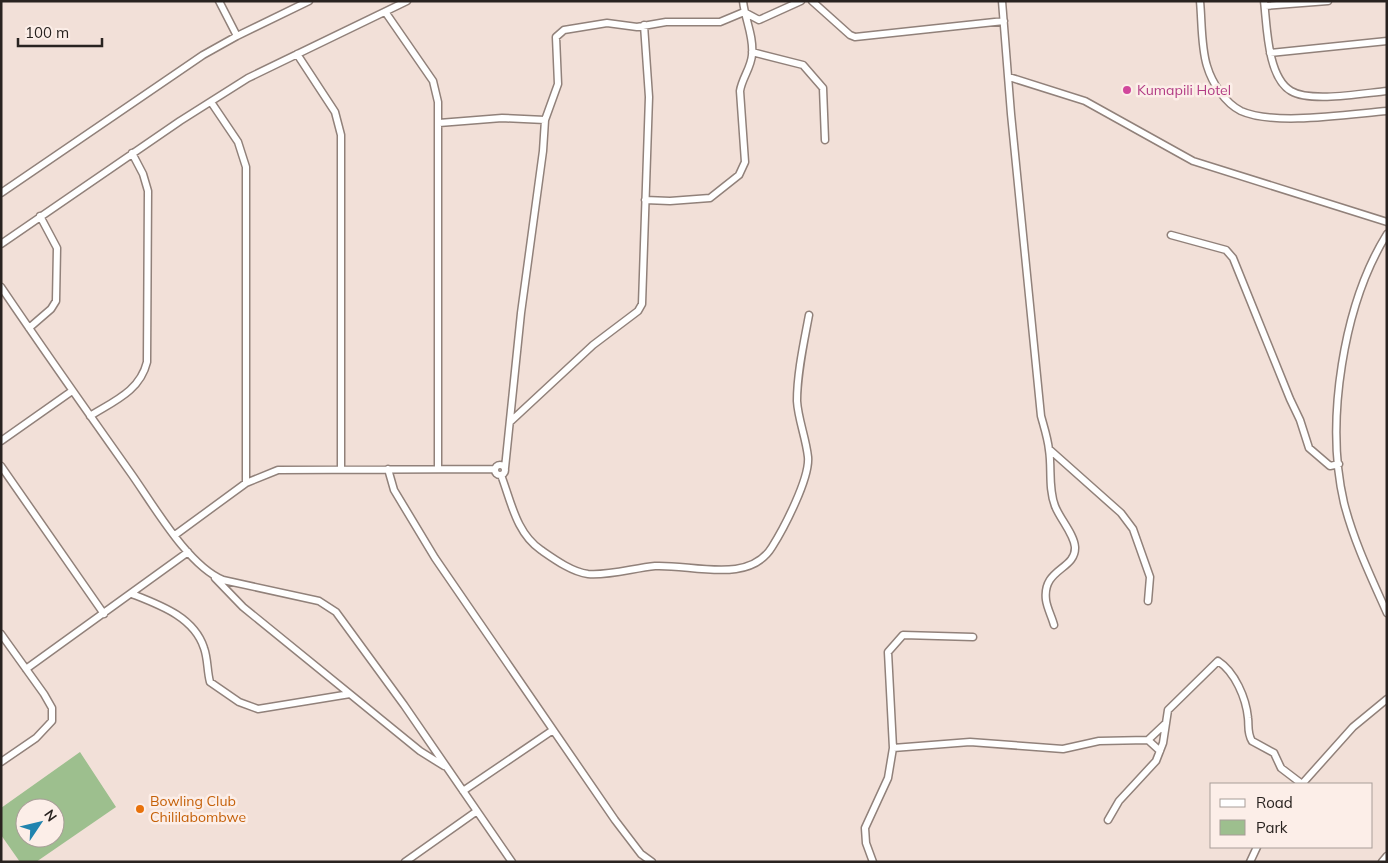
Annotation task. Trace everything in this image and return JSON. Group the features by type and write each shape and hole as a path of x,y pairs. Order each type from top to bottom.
{"street":[{"path":"219,1 236,36"},
{"path":"1,193 186,66 236,36 309,1"},
{"path":"1,244 132,154 248,78 386,13 407,1"},
{"path":"645,200 670,201 710,198 742,171 745,162 740,91 752,52 750,28 744,12 743,1"},
{"path":"744,12 759,20 801,1"},
{"path":"812,1 850,35 855,37 1004,21"},
{"path":"1002,1 1032,338 1041,416 1049,449 1052,493 1060,517 1075,546 1074,556 1071,561 1054,573 1046,583 1046,601 1054,625"},
{"path":"1200,1 1206,66 1216,88 1240,110 1257,115 1296,118 1387,111"},
{"path":"1328,1 1265,4 1266,34 1270,52 1278,74 1286,87 1292,92 1317,96 1387,90"},
{"path":"501,475 504,473 505,468 521,313 543,151 545,120 558,84 556,44 559,32 607,23 624,27 666,22 720,22 744,12"},
{"path":"386,13 433,81 436,89 439,122 438,469"},
{"path":"510,422 593,345 638,311 642,304 648,97 644,25"},
{"path":"1270,52 1387,41"},
{"path":"752,52 803,65 823,88 825,140"},
{"path":"297,54 334,112 341,134 341,468"},
{"path":"1009,76 1085,101 1193,161 1387,222"},
{"path":"211,102 238,142 246,166 246,483"},
{"path":"439,122 502,118 545,120"},
{"path":"90,416 138,384 144,375 147,362 148,192 144,174 132,154"},
{"path":"29,328 51,309 56,301 57,248 40,216"},
{"path":"1171,234 1226,250 1233,258 1290,400 1300,420 1309,448 1330,466 1339,464"},
{"path":"1387,234 1368,271 1345,348 1338,384 1336,418 1344,502 1355,540 1387,613"},
{"path":"1,287 72,391 188,552 243,607 420,751 448,768"},
{"path":"495,469 496,473 501,475 515,516 530,541 549,556 579,572 598,574 657,566 728,569 745,567 760,560 774,544 797,497 805,475 808,459 797,401 809,315"},
{"path":"1,441 72,391"},
{"path":"1049,449 1121,513 1132,529 1150,577 1148,601"},
{"path":"175,535 246,483 278,470 341,468 495,469 498,465 505,468"},
{"path":"1,466 104,614"},
{"path":"388,469 394,490 414,525 615,820 641,854 652,862"},
{"path":"26,669 188,552"},
{"path":"212,576 232,583 319,600 336,612 448,768 512,862"},
{"path":"132,594 174,612 185,620 204,647 210,682 250,708 279,707 350,694"},
{"path":"1,634 52,708 52,721 36,738 1,762"},
{"path":"873,862 866,843 865,828 888,778 893,748 888,652 903,635 972,637"},
{"path":"1108,820 1119,801 1148,771 1160,750 1168,710 1218,660 1225,666 1245,702 1250,737 1255,744 1274,753 1281,768 1301,783"},
{"path":"1303,783 1353,727 1387,699"},
{"path":"1148,740 1166,723"},
{"path":"463,791 553,730"},
{"path":"893,748 970,742 1063,749 1099,741 1148,740 1160,750"},
{"path":"405,862 477,811"},
{"path":"1250,862 1257,848"},
{"path":"1382,862 1387,856"}],"green space":[{"path":"80,752 116,807 65,842 65,798 15,798"},
{"path":"15,798 15,848 56,848 36,862 20,862 1,835 1,808"}],"place":[{"name":"Kumapili Hotel","path":"1127,90"},
{"name":"Bowling Club Chililabombwe","path":"140,809"}]}
